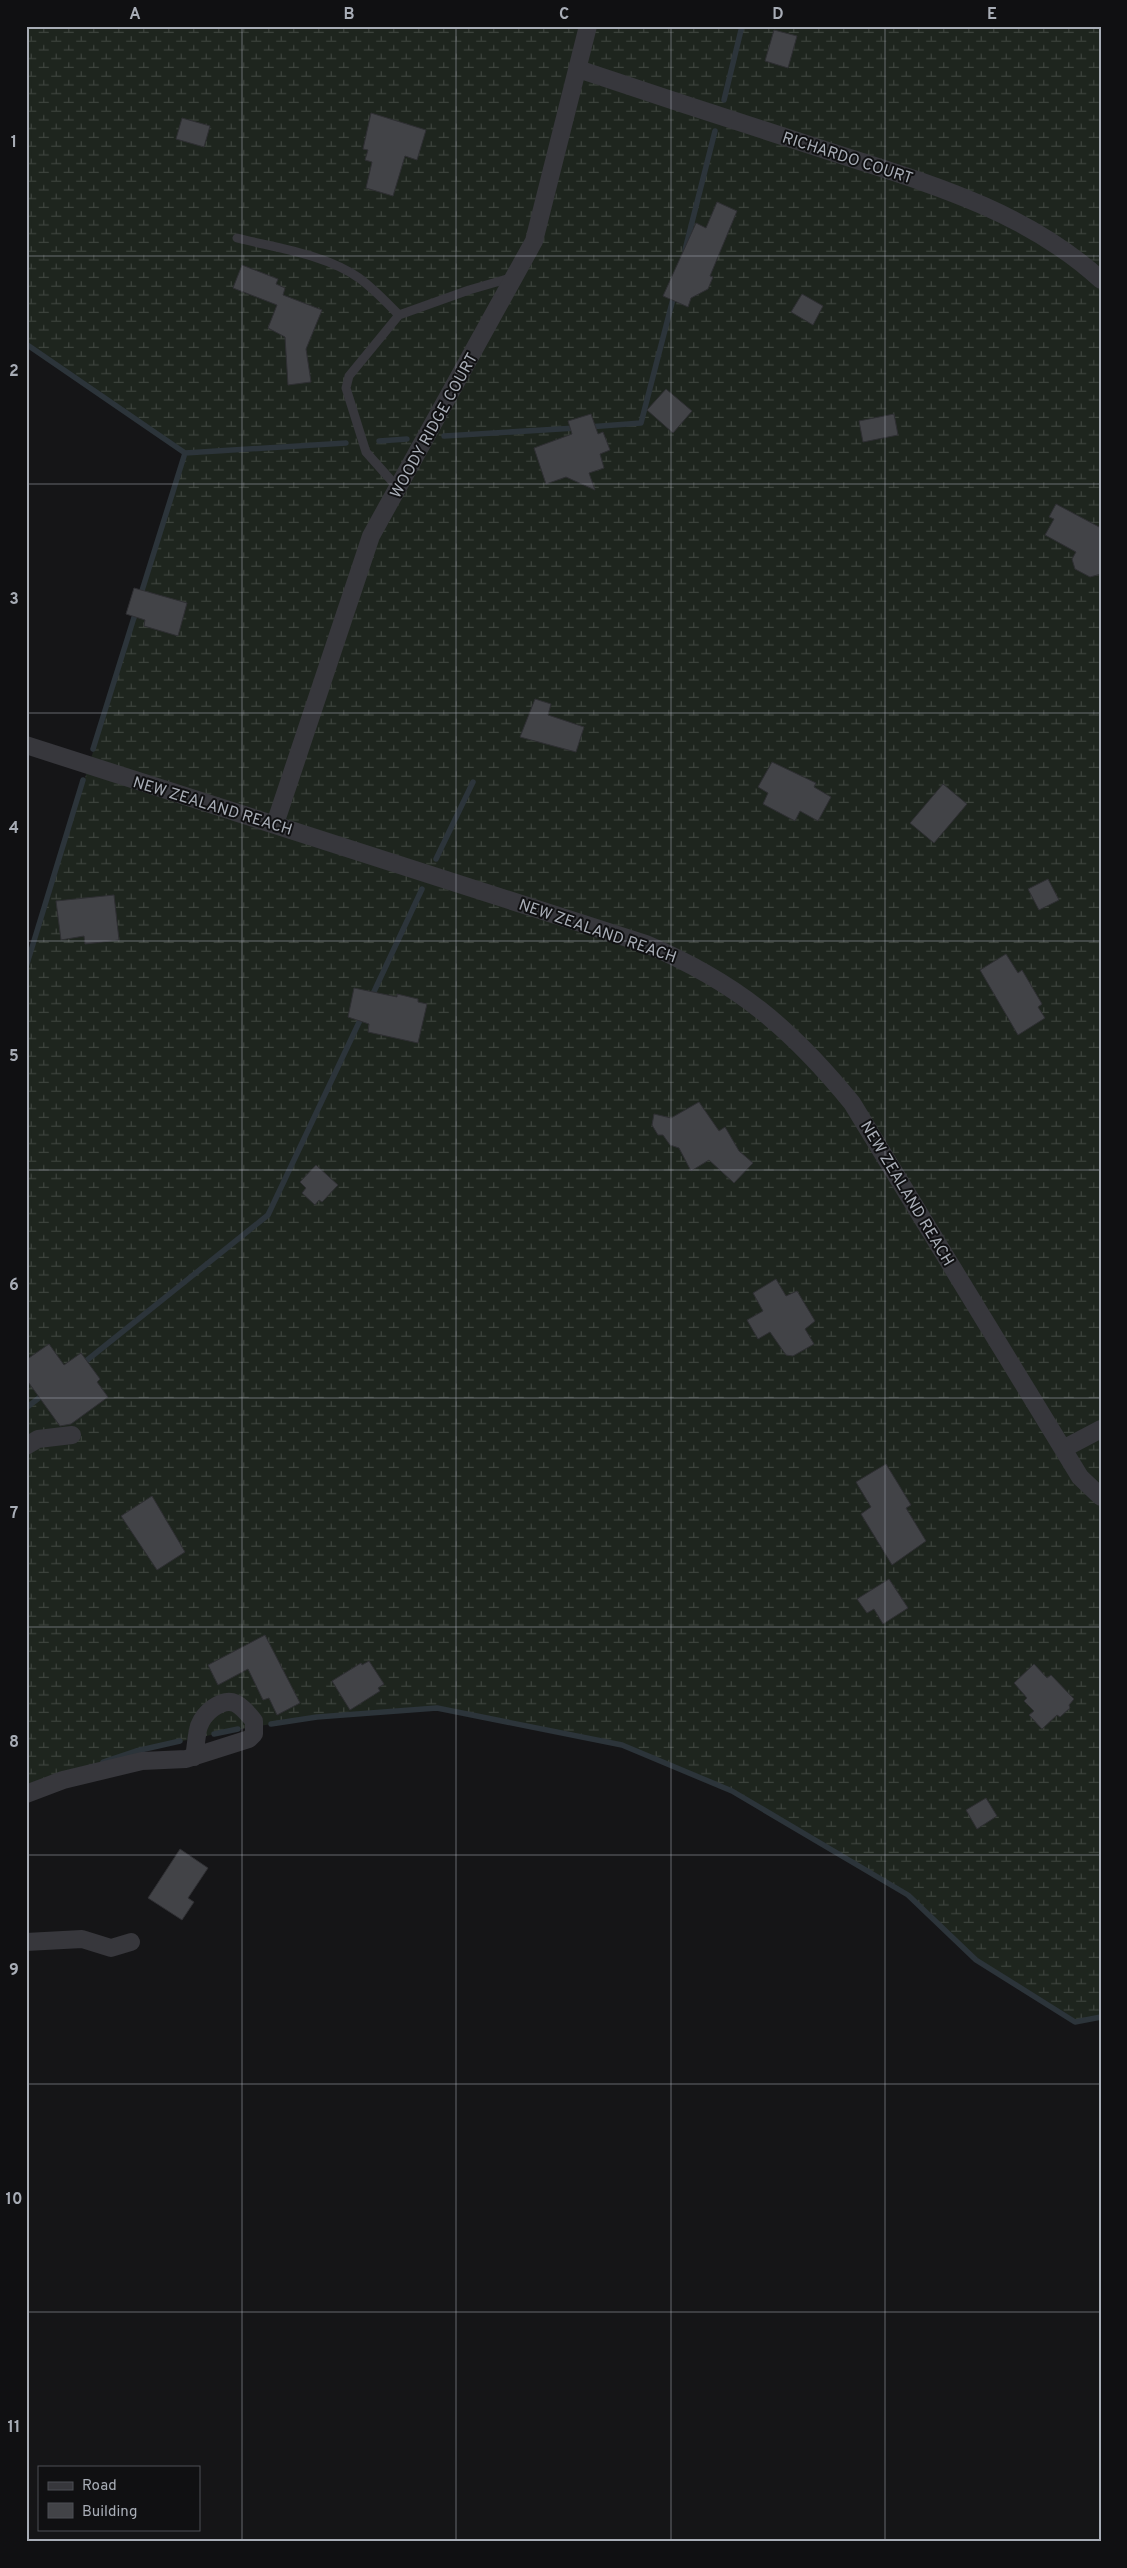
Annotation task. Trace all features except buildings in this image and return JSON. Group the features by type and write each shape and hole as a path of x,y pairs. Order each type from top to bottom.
{"street":[{"name":"WOODY RIDGE COURT","path":"275,824 360,562 371,536 534,241 588,26"},
{"name":"RICHARDO COURT","path":"578,69 945,190 1022,224 1069,254 1101,280"},
{"name":"NEW ZEALAND REACH","path":"26,745 646,944 684,960 716,978 777,1021 820,1064 852,1103 1080,1476 1101,1497"},
{"path":"1063,1449 1101,1429"},
{"path":"26,1446 38,1439 72,1435"},
{"path":"26,1794 63,1780 142,1760 186,1759 194,1757"},
{"path":"26,1942 82,1939 111,1948 131,1942"}],"lane":[{"path":"237,238 300,254 345,270 374,290 399,315"},
{"path":"398,488 366,452 346,388 349,376 399,315 469,290 514,277"}],"green space":[{"path":"26,26 1101,26 1101,2017 1075,2022 976,1960 908,1896 731,1791 622,1745 437,1708 317,1717 234,1730 136,1751 66,1774 26,1791 26,970 185,453 26,344"}],"waterway":[{"path":"724,100 742,26"},
{"path":"685,250 715,131"},
{"path":"588,427 641,423 674,295"},
{"path":"26,344 185,453 346,443"},
{"path":"444,436 576,428"},
{"path":"379,441 407,439"},
{"path":"140,597 185,453"},
{"path":"93,749 136,611"},
{"path":"26,967 83,780"},
{"path":"436,859 473,782"},
{"path":"371,998 422,889"},
{"path":"81,1365 268,1215 362,1016"},
{"path":"26,1408 44,1394"},
{"path":"271,1724 317,1717 437,1708 622,1745 732,1791 908,1895 976,1960 1075,2022 1101,2017"},
{"path":"214,1734 238,1729"},
{"path":"103,1762 136,1751 180,1741"}]}
